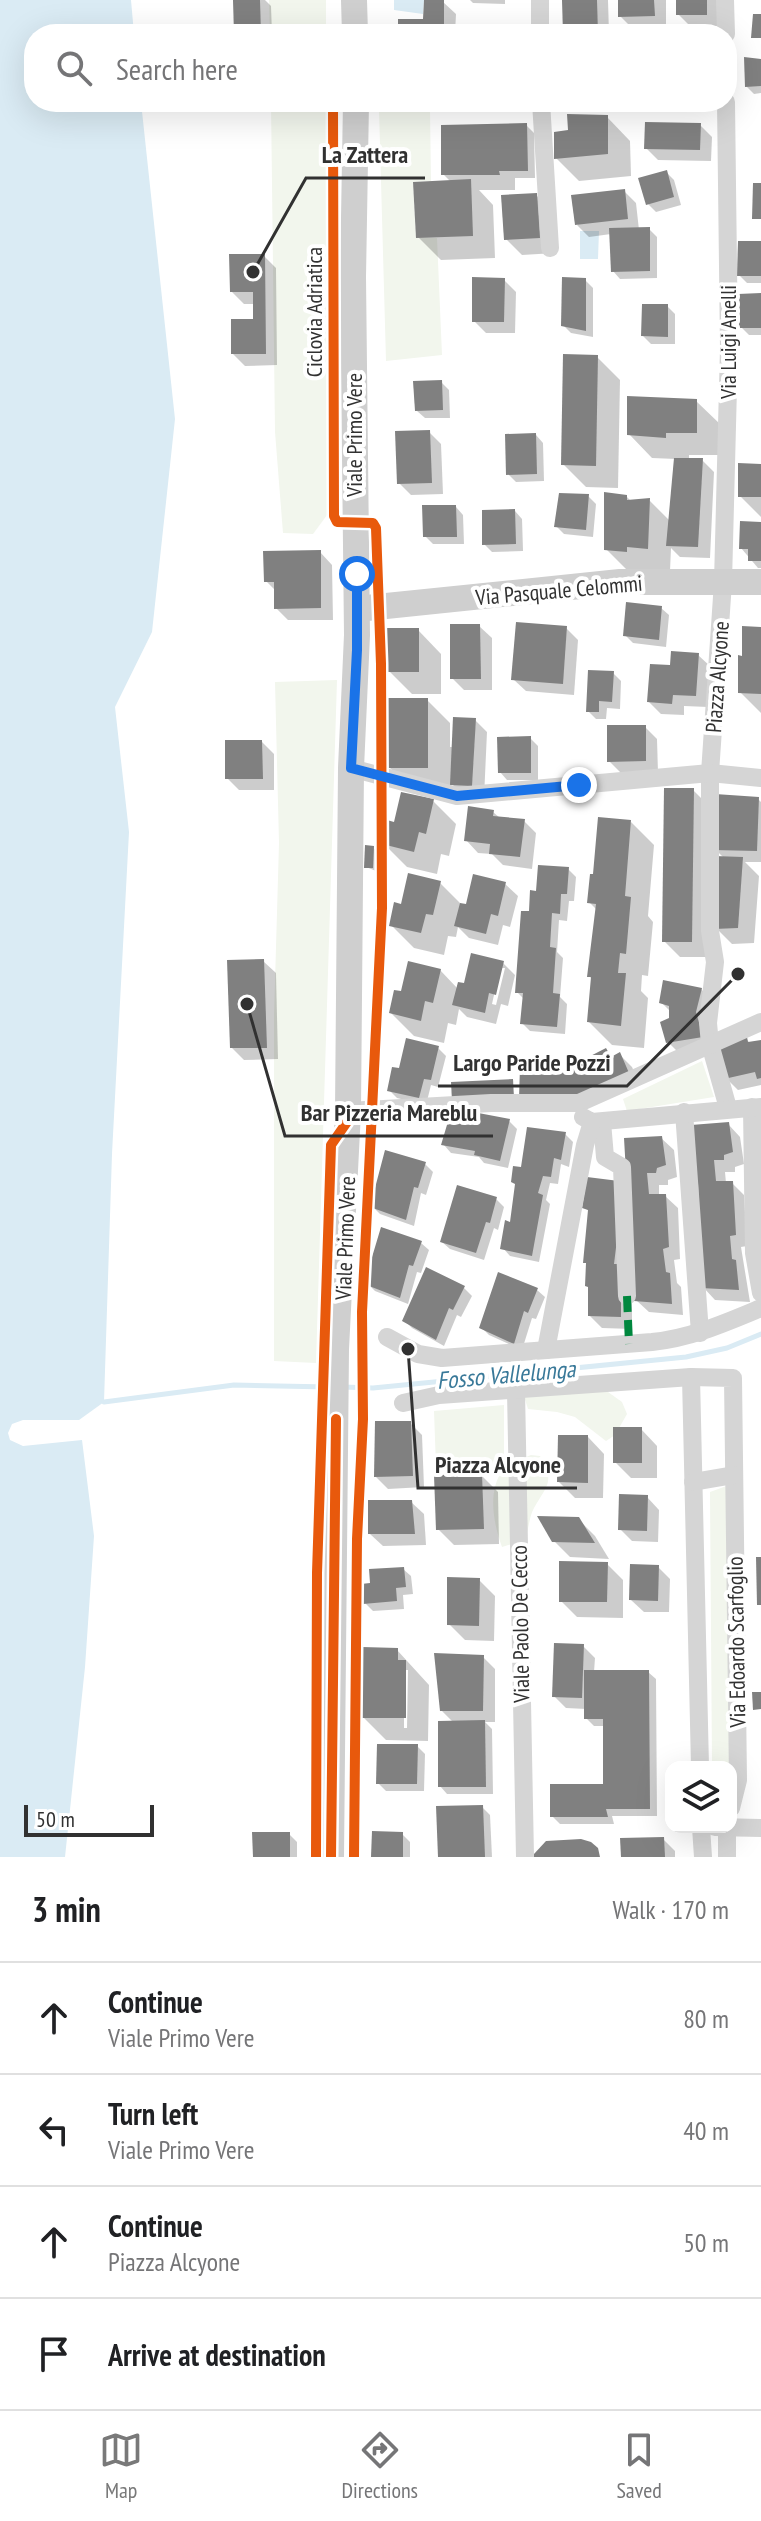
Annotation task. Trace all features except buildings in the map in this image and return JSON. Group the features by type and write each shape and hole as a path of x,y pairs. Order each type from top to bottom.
{"street":[{"path":"354,0 355,24"},
{"path":"540,0 540,24"},
{"path":"725,0 726,24"},
{"name":"Viale Primo Vere","path":"331,1857 336,1349 348,1111 351,768 357,609 353,292 356,112"},
{"path":"542,112 550,248"},
{"name":"Via Luigi Anelli","path":"723,582 729,348 726,112"},
{"name":"Via Pasquale Celommi","path":"357,609 620,582 761,582"},
{"name":"Piazza Alcyone","path":"723,582 710,773 710,931 715,962 709,997 710,1044 728,1108"},
{"path":"351,768 457,796 710,773 761,778"},
{"path":"348,1111 491,1103 579,1103 761,1022"},
{"path":"579,1103 581,1115 597,1122 756,1107 754,1253 761,1293"},
{"path":"684,1112 700,1333"},
{"path":"597,1122 605,1157 622,1167 627,1296"},
{"path":"546,1350 585,1145 597,1122"},
{"path":"387,1337 418,1354 442,1358 652,1342 700,1333 761,1308"},
{"path":"403,1403 439,1395 691,1377"},
{"name":"Via Edoardo Scarfoglio","path":"700,1761 691,1377 733,1378 737,1784"},
{"name":"Viale Paolo De Cecco","path":"516,1391 525,1857"},
{"path":"693,1482 734,1475"},
{"path":"737,1827 761,1828"},
{"path":"701,1833 703,1857"},
{"path":"724,1833 727,1857"}],"shaded area":[{"path":"0,0 131,0 133,24 24,24 24,112 142,112 175,419 152,632 115,707 129,832 112,1154 104,1402 79,1420 23,1420 12,1424 8,1433 10,1440 23,1446 82,1440 94,1536 85,1667 65,1857 0,1857"},
{"path":"269,0 326,0 326,24 270,24"},
{"path":"394,0 424,0 423,14 394,10"},
{"path":"271,112 327,112 330,511 313,534 283,533 275,432"},
{"path":"379,112 430,112 431,181 413,182 416,237 437,238 442,355 386,361"},
{"path":"580,231 599,231 598,259 580,259"},
{"path":"337,680 316,1363 274,1361 274,1016 279,843 275,682"},
{"path":"702,1061 714,1097 627,1111 623,1099"},
{"path":"601,1387 622,1402 627,1414 615,1435 606,1441 575,1417 528,1409 523,1393"},
{"path":"504,1405 504,1466 531,1455 540,1456 548,1472 548,1484 533,1511 527,1533 515,1543 502,1547 493,1506 495,1486 504,1468 436,1467 434,1411"},
{"path":"732,1484 731,1761 712,1761 710,1492"}],"waterway":[{"name":"Fosso Vallelunga","path":"343,1387 373,1388 686,1357 727,1348 761,1334"},
{"name":"Fosso Vallelunga","path":"104,1402 234,1385 329,1387"}],"marked path":[{"path":"627,1296 629,1344"}],"cycle path":[{"name":"Ciclovia Adriatica","path":"333,112 334,516 337,522 373,523 376,528 381,664 382,908 362,1312 363,1419 357,1539 354,1857"},
{"path":"316,1857 317,1573 331,1145 347,1122"},
{"path":"331,1857 336,1419"}],"place":[{"name":"La Zattera","path":"253,272"},
{"name":"Largo Paride Pozzi","path":"738,974"},
{"name":"Bar Pizzeria Mareblu","path":"247,1004"},
{"name":"Piazza Alcyone","path":"408,1349"}],"route":[{"path":"357,574 351,768 457,796 579,785"}]}
